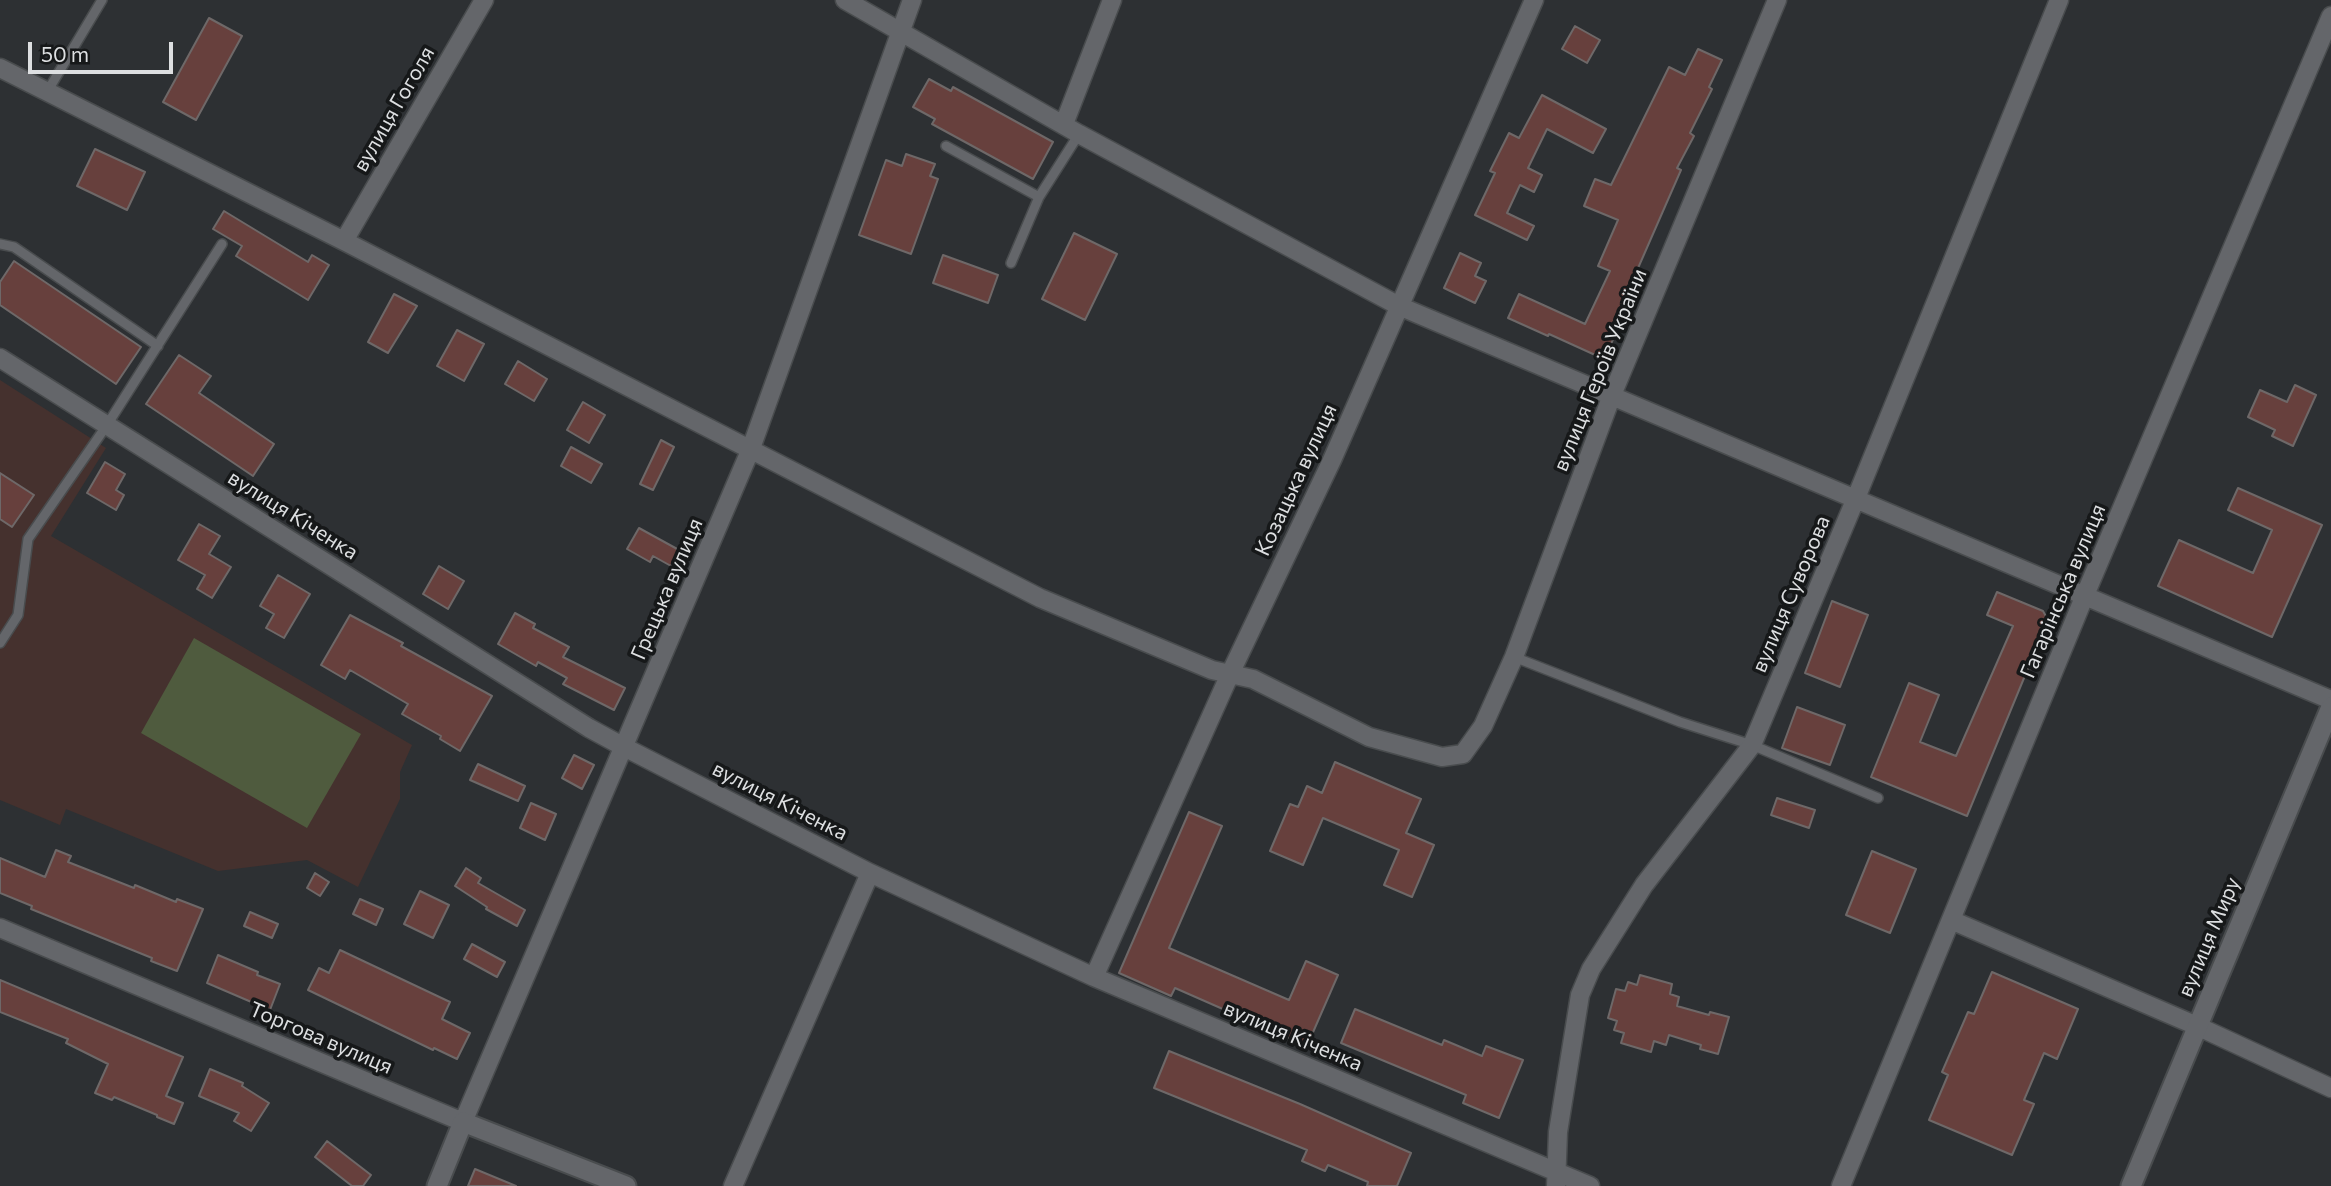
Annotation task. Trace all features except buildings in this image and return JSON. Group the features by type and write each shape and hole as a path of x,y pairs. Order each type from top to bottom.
{"main road":[{"name":"вулиця Миру","path":"2131,1186 2331,707"},
{"name":"Грецька вулиця","path":"436,1186 463,1122"},
{"name":"Торгова вулиця","path":"463,1122 625,1186"}],"street":[{"name":"вулиця Гоголя","path":"344,241 484,0"},
{"path":"845,0 1071,129 1399,306 2331,700"},
{"name":"Грецька вулиця","path":"463,1122 750,451 912,0"},
{"path":"1071,129 1112,0"},
{"name":"Козацька вулиця","path":"1094,977 1230,674 1332,460 1534,0"},
{"name":"вулиця Героїв України","path":"1230,674 1253,678 1369,737 1442,757 1462,754 1483,726 1514,657 1612,395 1777,0"},
{"name":"вулиця Суворова","path":"1556,1179 1558,1132 1580,995 1591,969 1644,885 1752,745 2059,0"},
{"name":"Гагарінська вулиця","path":"1842,1186 2085,595 2331,16"},
{"path":"0,68 1040,598 1212,670 1230,674"},
{"name":"вулиця Кіченка","path":"0,358 589,728 624,747 870,873 1094,977 1556,1179 1590,1186"},
{"path":"733,1186 870,873"},
{"path":"1951,919 2197,1026 2331,1088"},
{"name":"Торгова вулиця","path":"0,928 463,1122"}],"lane":[{"path":"47,92 102,0"},
{"path":"1011,263 1071,129"},
{"path":"946,146 1039,197"},
{"path":"0,244 14,247 158,346"},
{"path":"0,643 18,615 28,539 107,425 222,244"},
{"path":"1514,657 1680,722 1752,745 1878,799"}],"shaded area":[{"path":"0,380 106,448 51,536 412,745 400,772 400,799 358,887 307,860 218,871 66,809 60,825 0,800"}],"green space":[{"path":"194,638 361,734 307,828 141,733"}]}
